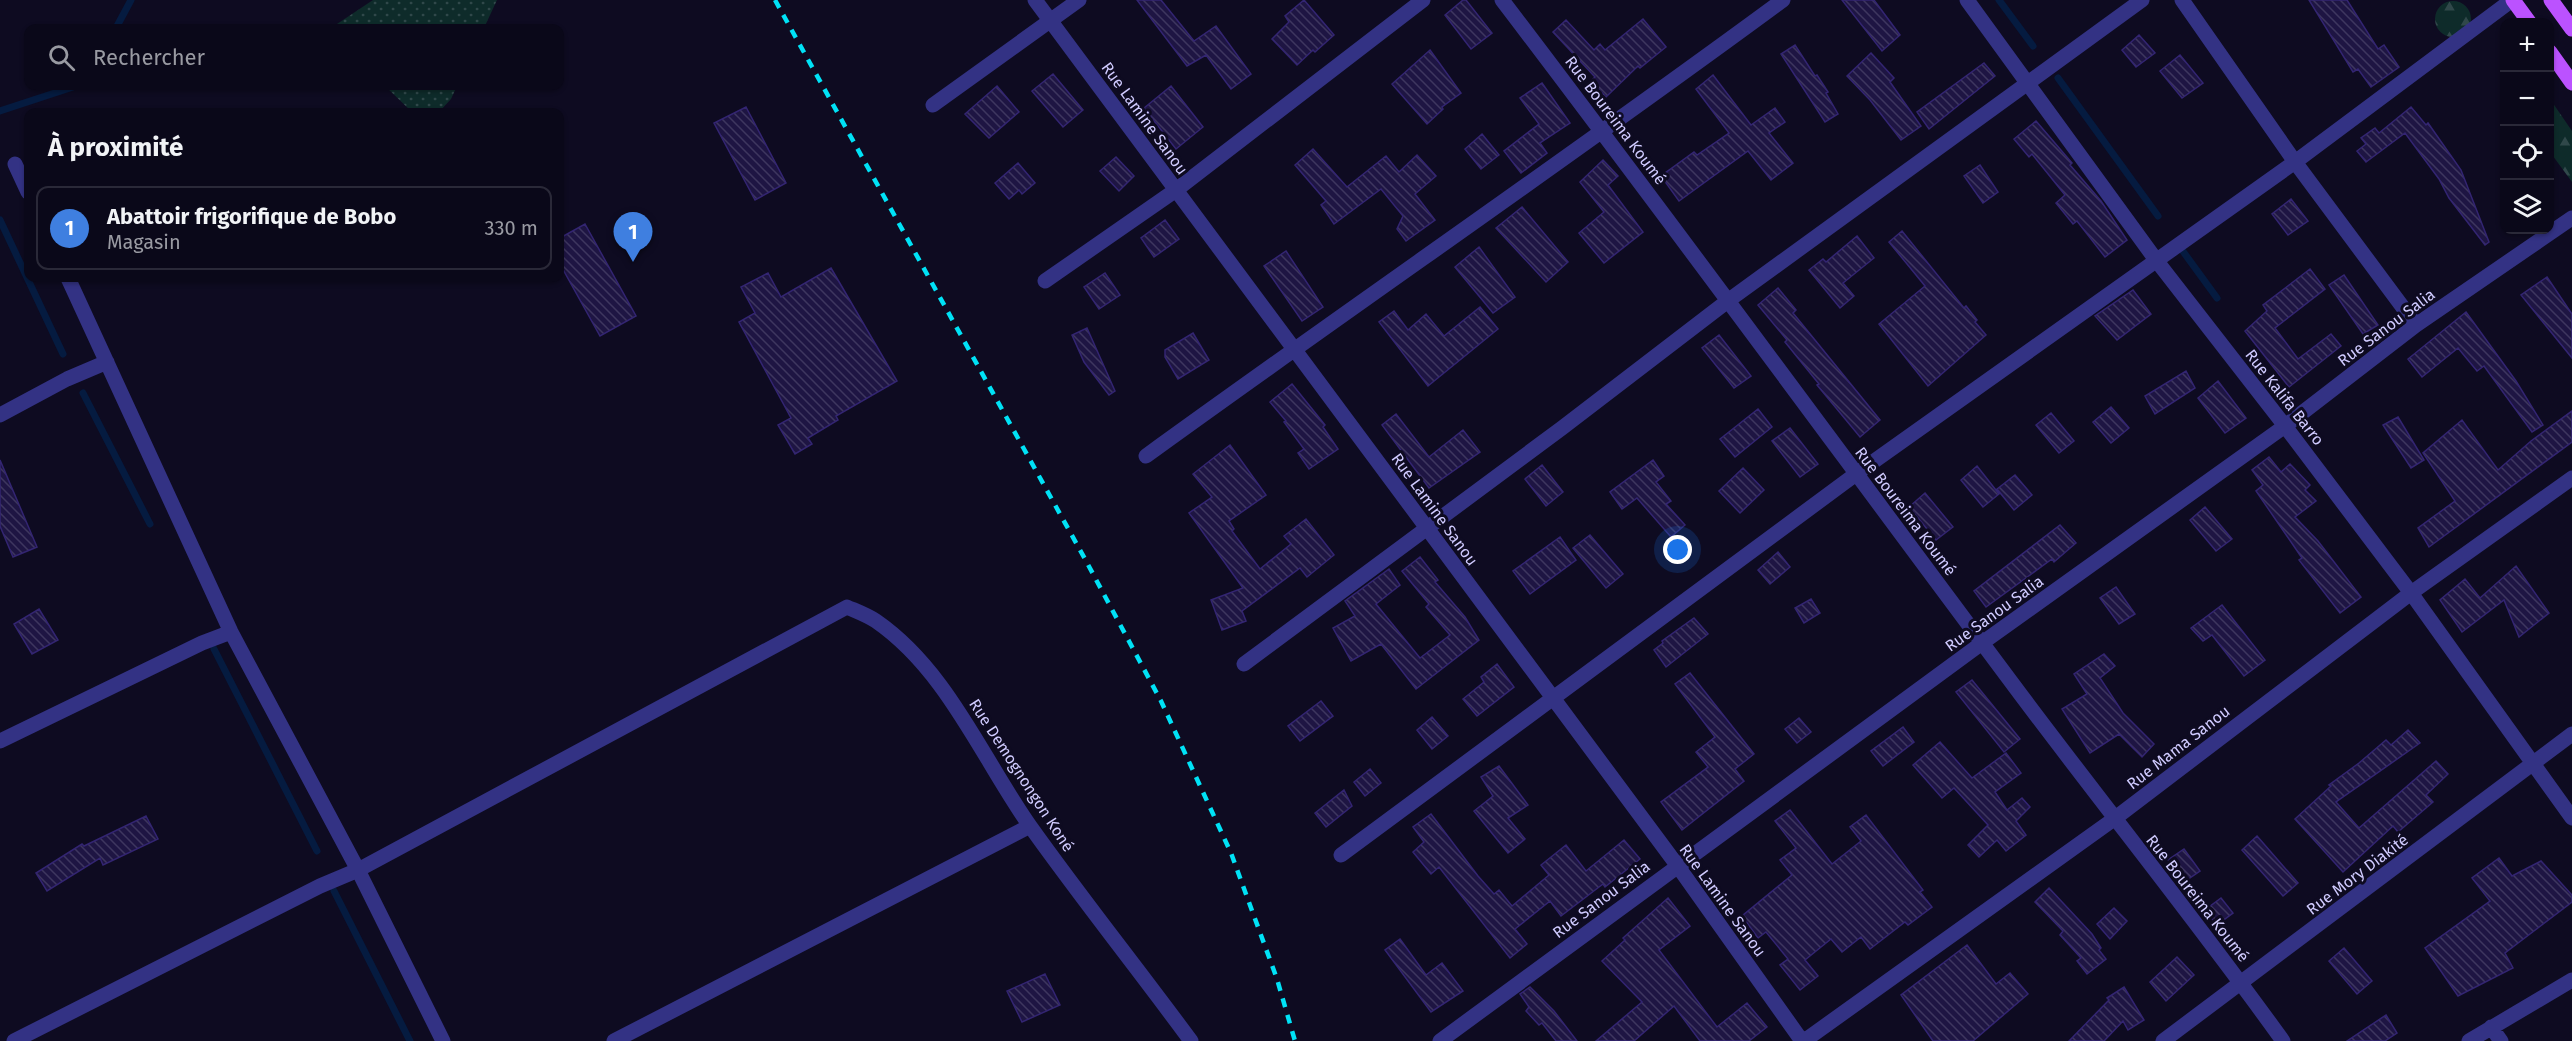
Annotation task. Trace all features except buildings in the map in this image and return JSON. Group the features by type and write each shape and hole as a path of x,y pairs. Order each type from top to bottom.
{"main road":[{"path":"2512,0 2526,18"},
{"path":"2551,0 2572,29"},
{"path":"2554,58 2572,83"}],"street":[{"name":"Rue Lamine Sanou","path":"1035,0 1551,699 1677,865 1803,1041"},
{"path":"933,105 1079,0"},
{"path":"1045,281 1176,190 1423,0"},
{"name":"Rue Boureima Koumé","path":"1502,0 1729,300 2114,819 2242,983 2283,1041"},
{"path":"1146,456 1603,132 1783,0"},
{"name":"Rue Kalifa Barro","path":"1967,0 2156,260 2411,593 2572,818"},
{"path":"1244,664 1729,300 2142,0"},
{"path":"2182,0 2295,162 2416,325"},
{"path":"1341,855 1856,474 2295,162 2512,0"},
{"path":"15,164 24,183"},
{"name":"Rue Sanou Salia","path":"1440,1041 1982,643 2285,426 2416,325 2572,218"},
{"path":"70,282 231,632 358,870 443,1041"},
{"path":"0,414 67,379 107,362"},
{"name":"Rue Mama Sanou","path":"1803,1041 2114,819 2411,593 2572,478"},
{"name":"Rue Demognongon Koné","path":"358,870 847,607 875,620 906,648 960,712 1030,826 1191,1041"},
{"path":"0,741 202,643 231,632"},
{"name":"Rue Mory Diakité","path":"2163,1041 2572,734"},
{"path":"614,1041 1030,826"},
{"path":"14,1041 320,886 358,870"},
{"path":"2469,1041 2572,980"},
{"path":"2491,1028 2501,1041"}],"green space":[{"path":"373,0 497,0 486,24 337,24"},
{"path":"2453,1 2466,6 2471,19 2466,32 2453,37 2440,32 2435,19 2440,6"},
{"path":"389,90 455,90 443,108 408,108"},
{"path":"2554,105 2572,131 2572,182 2554,157"}],"waterway":[{"path":"118,24 131,0"},
{"path":"1999,0 2033,46"},
{"path":"2058,78 2158,216"},
{"path":"0,111 64,90"},
{"path":"0,220 24,271"},
{"path":"2182,250 2217,298"},
{"path":"29,282 63,354"},
{"path":"83,393 150,524"},
{"path":"214,649 317,851"},
{"path":"334,891 410,1041"}],"railway":[{"path":"775,0 1085,559 1161,701 1231,853 1277,979 1295,1041"}],"place":[{"name":"Abattoir frigorifique de Bobo","path":"633,262"}]}
